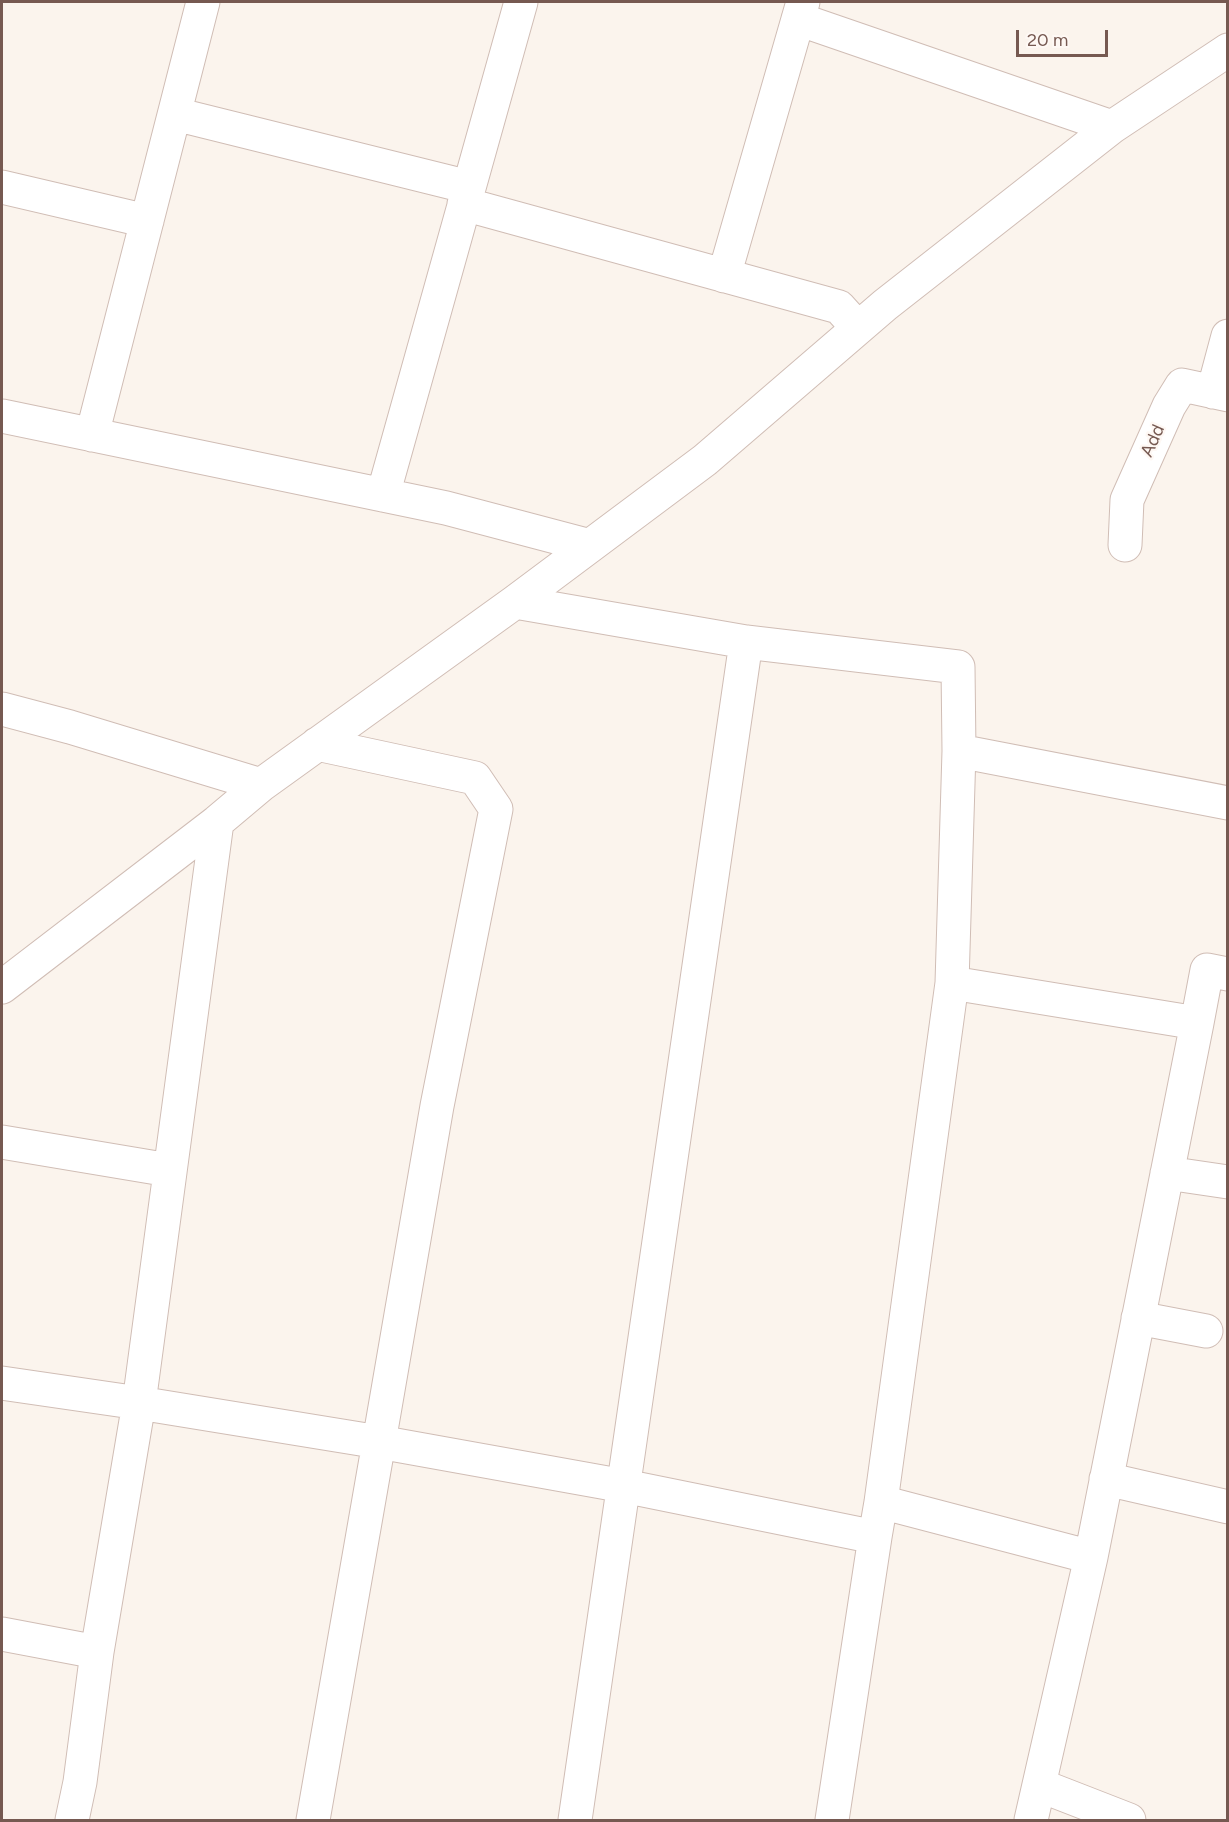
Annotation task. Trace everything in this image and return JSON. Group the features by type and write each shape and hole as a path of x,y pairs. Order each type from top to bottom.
{"street":[{"path":"92,435 203,2"},
{"path":"383,495 521,2"},
{"path":"724,276 800,10 1112,127"},
{"path":"8,974 217,822 261,785 515,602 705,460 894,298 1112,127 1227,50"},
{"path":"175,114 466,196 724,276 838,307 858,328"},
{"path":"2,187 147,221"},
{"path":"1220,393 1227,336"},
{"name":"Add","path":"1125,545 1127,500 1168,406 1182,385 1220,393"},
{"path":"2,416 446,508 590,546"},
{"path":"515,602 746,642 958,667 959,751 952,983 881,1502 832,1821"},
{"path":"575,1821 746,642"},
{"path":"2,709 261,785"},
{"path":"313,1821 437,1106 496,809 474,778 317,744"},
{"path":"959,751 1227,803"},
{"path":"72,1821 80,1782 97,1652 140,1403 217,822"},
{"path":"1031,1821 1091,1557 1207,970 1227,974"},
{"path":"952,983 1197,1023"},
{"path":"2,1142 170,1170"},
{"path":"1167,1173 1227,1182"},
{"path":"1138,1318 1206,1332"},
{"path":"2,1383 379,1442 624,1486 875,1537"},
{"path":"1106,1479 1227,1507"},
{"path":"881,1502 1091,1557"},
{"path":"2,1634 97,1652"},
{"path":"1039,1785 1129,1821"}]}
